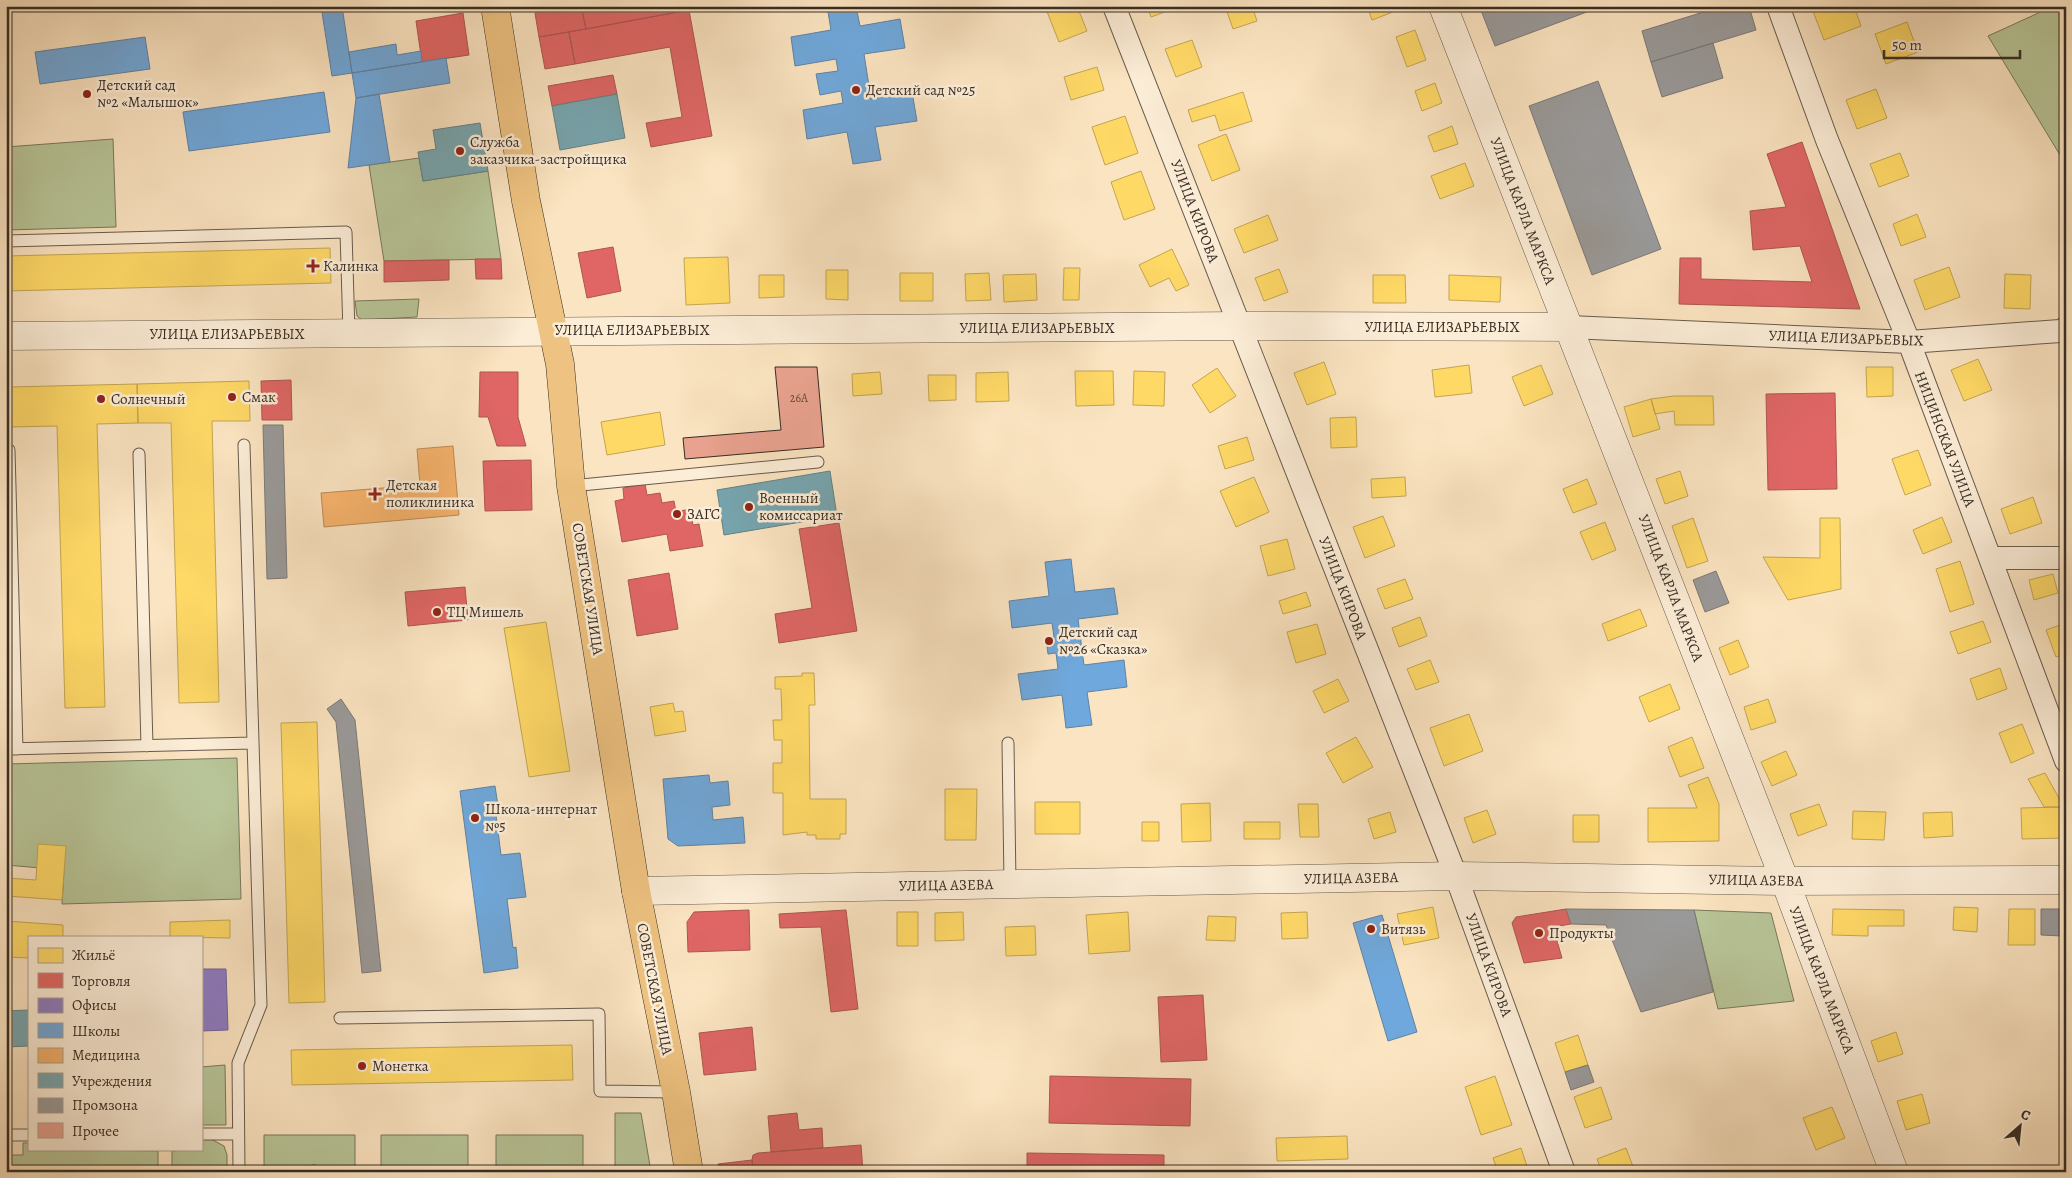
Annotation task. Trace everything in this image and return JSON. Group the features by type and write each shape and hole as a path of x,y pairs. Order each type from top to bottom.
{"main road":[{"name":"СОВЕТСКАЯ УЛИЦА","path":"495,6 526,200 560,364 571,486 636,891 676,1092 689,1172"}],"street":[{"name":"УЛИЦА КИРОВА","path":"1114,6 1456,876 1564,1172"},
{"name":"УЛИЦА КАРЛА МАРКСА","path":"1443,6 1785,881 1894,1172"},
{"name":"НИЦИНСКАЯ УЛИЦА","path":"1778,6 1827,140 1909,342 2066,761"},
{"name":"УЛИЦА ЕЛИЗАРЬЕВЫХ","path":"6,336 1240,326 1569,327 1909,342 2060,331 2066,328"},
{"path":"1991,558 2066,558"},
{"name":"УЛИЦА АЗЕВА","path":"636,891 1456,876 1785,881 2066,880"}],"lane":[{"path":"6,241 346,232 349,333"},
{"path":"238,1172 238,1063 260,1005 244,445"},
{"path":"10,450 12,749 253,743"},
{"path":"139,454 147,746"},
{"path":"571,486 818,462"},
{"path":"1008,743 1010,884"},
{"path":"340,1018 599,1014 600,1091 676,1092"},
{"path":"202,1134 238,1134"},
{"path":"6,1135 28,1135"}],"green space":[{"path":"2043,6 2066,6 2066,165 1988,36 2045,10"},
{"path":"113,139 116,227 6,230 6,147"},
{"path":"419,158 423,181 488,171 501,259 384,261 369,165"},
{"path":"419,299 417,317 362,320 357,316 355,301"},
{"path":"237,758 241,899 62,904 64,870 6,865 6,764"},
{"path":"1694,910 1771,913 1794,1001 1718,1009"},
{"path":"225,1065 226,1125 202,1125 202,1067"},
{"path":"615,1113 641,1113 651,1172 615,1172"},
{"path":"264,1135 355,1135 355,1172 333,1172 329,1167 319,1172 314,1164 303,1172 264,1172"},
{"path":"381,1135 468,1135 468,1172 381,1172"},
{"path":"496,1135 583,1135 583,1172 496,1172"},
{"path":"202,1139 211,1139 224,1146 227,1155 227,1172 172,1172 172,1151 202,1150"},
{"path":"23,1143 28,1143 28,1150 158,1151 158,1172 6,1172 6,1155 23,1155"}],"building: Жильё":[{"path":"1054,6 1077,6 1087,31 1059,42 1046,9"},
{"path":"1147,6 1169,6 1170,10 1151,17"},
{"path":"1225,6 1252,6 1257,21 1233,29"},
{"path":"1367,6 1406,6 1406,7 1372,20"},
{"path":"1811,6 1854,6 1861,26 1824,40"},
{"path":"1907,22 1918,52 1886,64 1875,34"},
{"path":"1415,30 1426,60 1407,67 1396,37"},
{"path":"1192,40 1202,67 1176,77 1165,49"},
{"path":"1097,67 1104,90 1071,100 1064,77"},
{"path":"1435,83 1442,103 1422,111 1415,91"},
{"path":"1876,89 1887,118 1857,129 1846,100"},
{"path":"1243,92 1252,121 1220,131 1215,115 1192,122 1188,110"},
{"path":"1125,116 1138,153 1105,165 1092,127"},
{"path":"1452,126 1458,144 1434,152 1428,136"},
{"path":"1226,134 1240,170 1212,181 1198,145"},
{"path":"1900,153 1909,176 1879,187 1870,164"},
{"path":"1465,163 1474,186 1440,199 1431,176"},
{"path":"1141,171 1155,209 1124,220 1111,182"},
{"path":"1917,214 1926,237 1901,246 1893,224"},
{"path":"1268,215 1278,240 1244,253 1234,229"},
{"path":"330,248 331,283 6,291 6,256"},
{"path":"1172,249 1189,285 1176,291 1169,278 1150,287 1139,265"},
{"path":"728,257 730,303 686,305 684,258"},
{"path":"1949,267 1960,297 1925,310 1914,280"},
{"path":"1064,268 1080,268 1079,300 1063,300"},
{"path":"1279,269 1288,292 1264,301 1255,278"},
{"path":"826,270 848,270 848,300 826,299"},
{"path":"900,273 933,273 933,301 900,301"},
{"path":"989,273 991,300 966,301 965,274"},
{"path":"1036,274 1037,300 1004,302 1003,275"},
{"path":"2005,274 2031,275 2030,309 2004,308"},
{"path":"759,275 784,275 784,297 759,298"},
{"path":"1373,275 1405,275 1406,303 1373,303"},
{"path":"1449,275 1501,277 1500,302 1449,300"},
{"path":"1978,359 1992,390 1964,401 1951,370"},
{"path":"1324,362 1336,394 1307,405 1294,373"},
{"path":"1469,365 1472,393 1435,397 1432,370"},
{"path":"1541,365 1553,394 1524,406 1512,377"},
{"path":"1866,367 1893,367 1893,396 1867,397"},
{"path":"1217,368 1236,396 1210,413 1192,385"},
{"path":"1075,371 1113,371 1114,405 1076,406"},
{"path":"1134,371 1165,372 1164,406 1133,405"},
{"path":"880,372 882,394 853,396 852,374"},
{"path":"1008,372 1009,401 976,402 976,373"},
{"path":"928,375 956,375 956,400 929,401"},
{"path":"249,381 250,421 212,421 219,702 179,703 171,423 138,423 137,384"},
{"path":"137,384 138,423 97,424 105,707 65,708 57,426 9,427 8,387"},
{"path":"6,387 8,387 9,427 6,427"},
{"path":"1674,396 1713,396 1714,425 1675,425 1674,411 1655,414 1651,399"},
{"path":"1651,399 1660,429 1633,437 1624,407"},
{"path":"660,412 665,445 607,455 601,422"},
{"path":"1356,417 1357,447 1331,448 1330,418"},
{"path":"1247,437 1254,460 1225,469 1218,446"},
{"path":"1918,450 1931,485 1905,495 1892,459"},
{"path":"1680,471 1688,496 1665,504 1656,479"},
{"path":"1254,477 1269,512 1236,527 1220,491"},
{"path":"1405,477 1406,496 1372,498 1371,479"},
{"path":"1587,479 1597,504 1573,513 1563,489"},
{"path":"2033,497 2042,523 2010,534 2001,509"},
{"path":"1383,516 1395,546 1365,558 1353,527"},
{"path":"1942,517 1952,542 1923,554 1913,530"},
{"path":"1693,518 1708,561 1687,568 1672,526"},
{"path":"1820,518 1840,518 1841,589 1788,600 1763,557 1820,558"},
{"path":"1605,522 1616,550 1592,560 1580,532"},
{"path":"1287,539 1295,569 1268,576 1260,546"},
{"path":"1960,561 1974,604 1950,612 1936,569"},
{"path":"2053,574 2058,593 2034,600 2029,580"},
{"path":"1405,579 1413,599 1385,609 1377,589"},
{"path":"1306,592 1311,606 1283,614 1279,601"},
{"path":"1640,609 1647,626 1608,641 1602,624"},
{"path":"1420,617 1427,636 1399,647 1392,628"},
{"path":"1983,621 1991,642 1958,654 1950,632"},
{"path":"546,622 570,771 529,777 504,628"},
{"path":"2066,623 2066,654 2056,657 2046,630"},
{"path":"1317,624 1326,654 1296,663 1287,632"},
{"path":"1738,640 1749,667 1730,675 1719,648"},
{"path":"1430,660 1439,682 1416,690 1407,669"},
{"path":"2000,668 2007,689 1977,700 1970,679"},
{"path":"802,673 814,673 815,705 809,705 810,799 846,799 846,834 840,834 840,839 816,839 816,835 807,835 807,832 783,835 783,793 773,793 773,763 782,763 782,740 774,740 773,720 782,720 781,689 775,689 775,677 802,676"},
{"path":"1338,679 1349,701 1324,713 1313,691"},
{"path":"1670,684 1680,709 1649,722 1639,697"},
{"path":"1768,699 1776,722 1751,730 1744,707"},
{"path":"673,703 675,712 683,711 686,731 655,736 650,707"},
{"path":"1469,714 1483,751 1444,766 1430,728"},
{"path":"317,722 325,1002 289,1003 281,723"},
{"path":"2022,724 2034,753 2011,763 1999,733"},
{"path":"1356,737 1373,767 1343,783 1326,753"},
{"path":"1692,737 1704,768 1680,777 1668,747"},
{"path":"1786,751 1797,775 1772,786 1761,762"},
{"path":"2045,773 2064,807 2044,807 2028,779"},
{"path":"1708,777 1719,804 1719,841 1648,842 1648,808 1697,808 1688,785"},
{"path":"945,789 977,789 976,840 945,840"},
{"path":"1035,802 1080,802 1080,834 1035,834"},
{"path":"1210,803 1211,841 1182,842 1181,804"},
{"path":"1298,804 1318,804 1319,837 1300,837"},
{"path":"1819,804 1827,825 1798,836 1790,814"},
{"path":"2064,807 2065,838 2022,839 2021,808"},
{"path":"1487,810 1496,834 1473,843 1464,818"},
{"path":"1853,811 1886,812 1884,840 1852,839"},
{"path":"1390,812 1396,832 1374,839 1368,819"},
{"path":"1952,812 1953,836 1924,838 1923,813"},
{"path":"1573,815 1599,815 1599,842 1573,842"},
{"path":"1142,822 1159,822 1159,841 1142,841"},
{"path":"1244,822 1280,822 1280,839 1244,839"},
{"path":"38,844 66,846 62,900 6,896 6,878 36,880"},
{"path":"1433,907 1439,938 1404,945 1397,914"},
{"path":"1954,907 1978,908 1977,932 1953,930"},
{"path":"1833,909 1904,910 1904,926 1868,926 1868,936 1832,935"},
{"path":"2009,909 2035,909 2035,945 2008,945"},
{"path":"897,912 918,912 918,946 897,946"},
{"path":"963,912 964,940 935,941 935,913"},
{"path":"1128,912 1130,951 1089,954 1086,915"},
{"path":"1307,912 1308,938 1282,939 1281,913"},
{"path":"1208,916 1236,917 1235,941 1206,940"},
{"path":"230,920 230,938 170,936 170,922"},
{"path":"6,921 63,925 63,936 28,936 28,958 6,957"},
{"path":"1035,926 1036,955 1006,956 1005,927"},
{"path":"1896,1032 1903,1054 1878,1062 1871,1041"},
{"path":"1578,1035 1588,1065 1565,1072 1555,1043"},
{"path":"572,1045 573,1080 292,1085 291,1050"},
{"path":"1495,1076 1512,1125 1481,1135 1465,1087"},
{"path":"1601,1087 1612,1119 1585,1128 1574,1097"},
{"path":"1922,1094 1930,1123 1906,1130 1897,1101"},
{"path":"1832,1107 1845,1138 1816,1150 1803,1118"},
{"path":"1347,1136 1348,1159 1277,1161 1276,1138"},
{"path":"1521,1148 1529,1172 1498,1172 1493,1158"},
{"path":"1626,1148 1635,1172 1602,1172 1597,1159"}],"building: Торговля":[{"path":"581,6 586,29 539,37 535,13"},
{"path":"581,6 711,6 586,29"},
{"path":"689,10 712,136 651,147 646,123 682,117 670,47 575,64 569,32"},
{"path":"463,13 469,55 422,62 416,21"},
{"path":"569,32 575,64 545,69 539,37"},
{"path":"613,75 617,94 552,106 548,86"},
{"path":"1802,142 1860,309 1679,304 1680,258 1701,258 1701,279 1812,282 1800,246 1753,250 1750,211 1786,207 1767,154"},
{"path":"613,247 621,291 587,298 578,253"},
{"path":"475,259 501,259 502,279 476,279"},
{"path":"449,260 449,280 384,282 384,261"},
{"path":"480,372 518,372 518,417 526,446 497,446 488,417 479,417"},
{"path":"291,380 292,420 262,420 261,381"},
{"path":"1835,393 1837,489 1768,490 1766,394"},
{"path":"531,460 532,510 485,511 483,461"},
{"path":"645,484 647,495 660,493 662,503 674,501 676,512 690,509 693,525 699,524 703,546 670,551 667,534 622,542 615,501 624,499 623,488"},
{"path":"839,523 857,631 779,643 775,614 812,608 799,529"},
{"path":"669,573 678,629 637,636 628,580"},
{"name":"ТЦ Мишель","path":"465,587 468,620 408,626 405,592"},
{"path":"1566,909 1571,924 1553,927 1562,958 1524,963 1512,923 1516,917"},
{"path":"749,910 750,950 688,952 687,922 694,912"},
{"path":"846,910 858,1009 831,1012 821,927 780,928 779,914"},
{"path":"1203,995 1207,1060 1161,1062 1158,997"},
{"path":"752,1027 756,1070 704,1075 699,1033"},
{"path":"1050,1076 1191,1079 1190,1126 1049,1123"},
{"path":"797,1113 799,1130 822,1128 823,1148 771,1152 768,1116"},
{"path":"861,1145 863,1172 753,1172 753,1155 758,1153"},
{"path":"1027,1153 1164,1155 1164,1172 1027,1171"},
{"path":"752,1160 753,1172 719,1172 718,1164"}],"building: Офисы":[{"path":"202,969 226,969 228,1030 202,1031"}],"building: Школы":[{"path":"321,6 342,6 352,73 332,76"},
{"path":"827,6 856,6 860,26 900,19 905,48 864,54 871,99 912,92 917,121 875,127 881,160 853,164 847,132 807,139 803,110 843,103 841,91 820,95 816,74 838,71 836,59 795,66 791,37 831,30"},
{"path":"145,37 150,69 40,84 35,52"},
{"path":"396,44 397,55 421,51 422,62 352,73 349,52"},
{"path":"446,58 450,83 356,98 352,73"},
{"path":"324,92 330,132 189,151 183,112"},
{"path":"379,94 390,162 348,168 356,98"},
{"path":"1071,559 1075,592 1114,588 1118,614 1078,619 1084,665 1124,660 1127,687 1087,692 1092,725 1066,728 1062,695 1022,700 1018,674 1058,669 1056,653 1048,654 1046,638 1054,637 1052,623 1012,628 1009,601 1049,596 1045,562"},
{"path":"709,775 710,783 728,781 730,805 712,807 713,820 743,817 745,843 678,846 668,839 663,779"},
{"path":"495,786 498,806 495,807 501,855 520,853 526,897 507,899 513,948 516,947 518,968 484,973 460,791"},
{"path":"1382,915 1417,1032 1388,1041 1353,923"}],"building: Медицина":[{"path":"453,446 459,515 324,527 321,493 420,485 417,449"}],"building: Учреждения":[{"path":"617,94 625,138 560,150 552,106"},
{"path":"480,123 488,171 423,181 418,152 436,149 433,130"},
{"path":"830,471 837,516 724,535 717,490"},
{"path":"28,1010 28,1046 6,1047 6,1011"}],"building: Промзона":[{"path":"1484,6 1603,6 1495,46 1480,8"},
{"path":"1723,6 1749,6 1756,30 1651,62 1642,31"},
{"path":"1713,43 1723,78 1662,97 1651,62"},
{"path":"6,52 11,107 6,108"},
{"path":"1598,81 1661,249 1592,275 1529,106"},
{"path":"263,425 283,425 287,578 267,579"},
{"path":"1716,571 1729,603 1705,612 1693,580"},
{"path":"341,699 355,720 381,971 362,973 336,722 327,709"},
{"path":"1566,909 1694,910 1713,992 1641,1012 1606,925 1571,924"},
{"path":"2041,909 2062,909 2062,936 2041,935"},
{"path":"1588,1065 1594,1082 1571,1090 1565,1072"}],"building: Прочее":[{"path":"775,367 817,367 824,447 685,459 683,438 781,430"}],"place":[{"name":"Детский сад №25","path":"856,90"},
{"name":"Детский сад №2 «Малышок»","path":"87,94"},
{"name":"Служба заказчика-застройщика","path":"460,151"},
{"name":"Калинка","path":"313,266"},
{"name":"Смак","path":"232,397"},
{"name":"Солнечный","path":"101,399"},
{"name":"Детская поликлиника","path":"375,494"},
{"name":"Военный комиссариат","path":"749,507"},
{"name":"ЗАГС","path":"677,514"},
{"name":"ТЦ Мишель","path":"437,612"},
{"name":"Детский сад №26 «Сказка»","path":"1049,641"},
{"name":"Школа-интернат №5","path":"475,818"},
{"name":"Витязь","path":"1371,929"},
{"name":"Продукты","path":"1539,933"},
{"name":"Монетка","path":"362,1066"}]}
